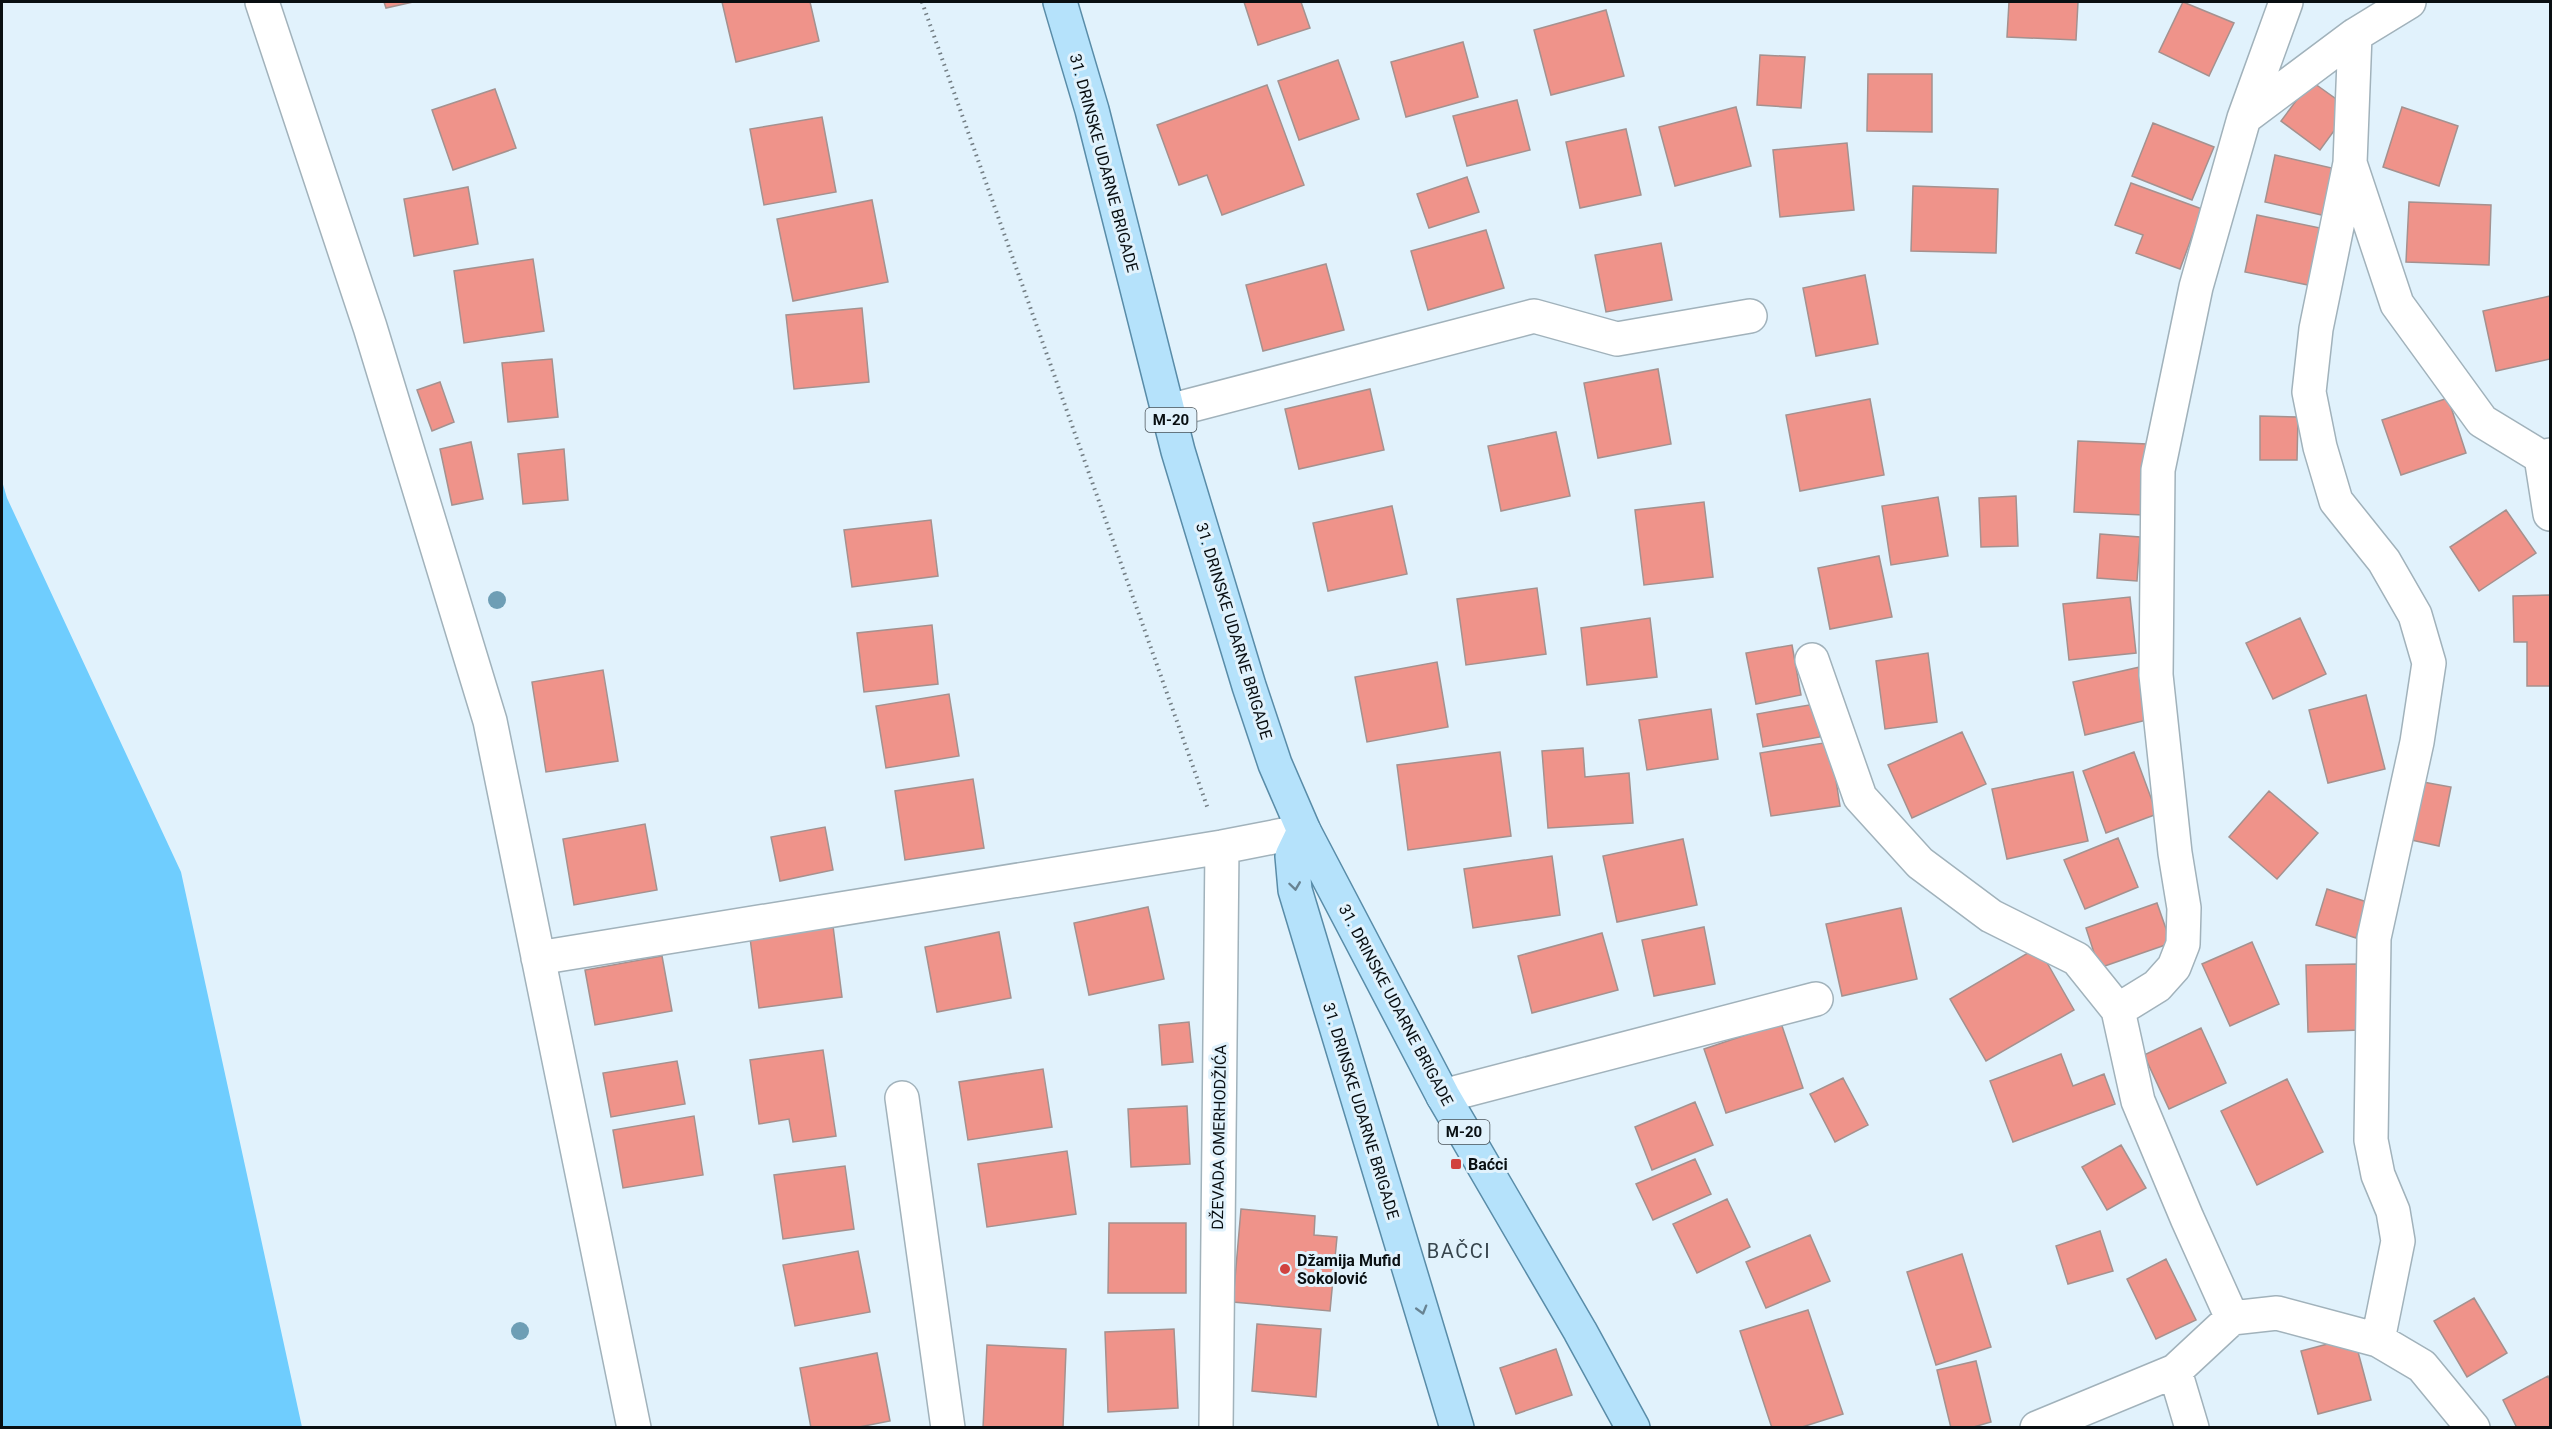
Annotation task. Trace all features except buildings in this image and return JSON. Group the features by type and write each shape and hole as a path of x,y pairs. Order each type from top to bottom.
{"main road":[{"name":"31. DRINSKE UDARNE BRIGADE","path":"1060,2 1092,110 1178,451 1249,687 1275,765 1304,831 1443,1096 1580,1330 1633,1428"},
{"name":"31. DRINSKE UDARNE BRIGADE","path":"1304,831 1292,856 1294,890 1318,974 1406,1253 1457,1428"}],"street":[{"path":"262,2 370,327 490,721 634,1428"},
{"path":"2118,1010 2157,986 2174,967 2183,944 2184,909 2175,853 2156,675 2158,470 2196,287 2244,118 2286,2"},
{"path":"2244,118 2355,36 2409,2"},
{"path":"2355,36 2350,164 2316,329 2308,392 2320,447 2336,501 2384,561 2415,615 2429,663 2417,742 2374,938 2372,1140 2378,1175 2393,1210 2398,1241 2378,1340"},
{"path":"2350,164 2397,304 2482,421 2546,456 2550,514"},
{"path":"1168,411 1534,316 1617,339 1750,316"},
{"path":"1812,660 1860,798 1928,870 1991,916 2077,959 2118,1010 2138,1101 2232,1318"},
{"path":"538,958 1222,847 1304,831"},
{"name":"DŽEVADA OMERHODŽIĆA","path":"1216,1428 1222,847"},
{"path":"1443,1096 1816,999"},
{"path":"903,1098 948,1428"},
{"path":"2037,1428 2175,1371 2232,1318 2277,1313 2378,1340 2422,1366 2473,1428"},
{"path":"2175,1371 2192,1428"}],"path":[{"path":"922,2 1222,847"}],"water":[{"path":"2,481 7,498 181,872 302,1427 2,1427"}],"place":[{"name":"Baćci","path":"1456,1164"},
{"name":"Džamija Mufid Sokolović","path":"1285,1269"}],"district":[{"name":"BAČCI","path":"1459,1251"}]}
